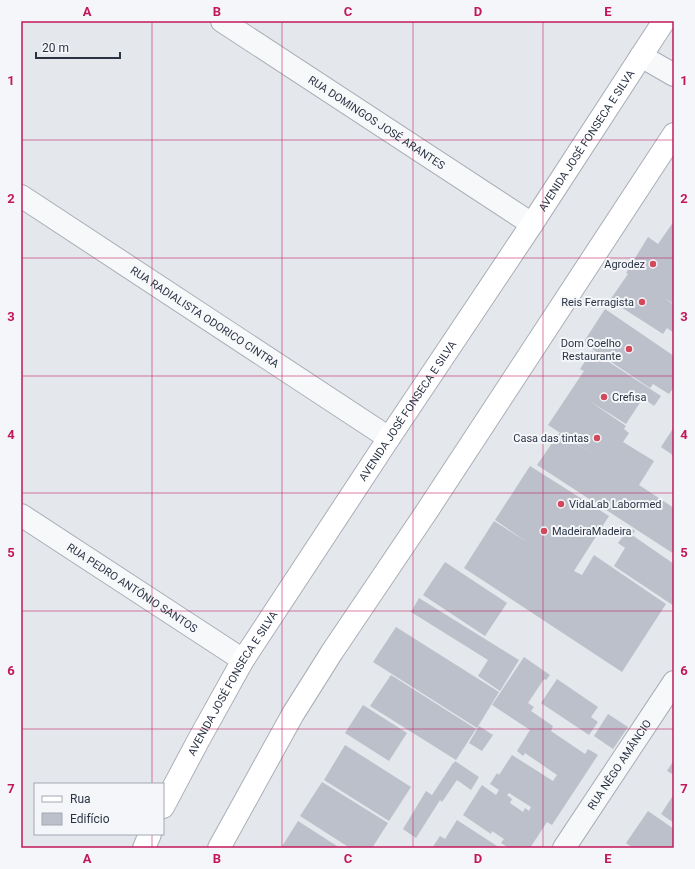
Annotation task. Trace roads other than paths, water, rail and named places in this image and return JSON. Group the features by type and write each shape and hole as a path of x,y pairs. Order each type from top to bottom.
{"main road":[{"name":"AVENIDA JOSÉ FONSECA E SILVA","path":"164,805 243,660 532,224 664,21"},
{"path":"220,848 293,714 332,652 429,508 674,134"},
{"path":"144,848 150,835"}],"street":[{"name":"RUA DOMINGOS JOSÉ ARANTES","path":"222,21 532,224"},
{"path":"664,21 674,27"},
{"path":"641,56 674,75"},
{"name":"RUA RADIALISTA ODORICO CINTRA","path":"21,196 389,438"},
{"name":"RUA PEDRO ANTÔNIO SANTOS","path":"21,515 243,660"},
{"name":"RUA NÊGO AMÂNCIO","path":"564,848 674,682"}],"place":[{"name":"Agrodez","path":"653,264"},
{"name":"Reis Ferragista","path":"642,302"},
{"name":"Dom Coelho Restaurante","path":"629,349"},
{"name":"Crefisa","path":"604,397"},
{"name":"Casa das tintas","path":"597,438"},
{"name":"VidaLab Labormed","path":"561,504"},
{"name":"MadeiraMadeira","path":"544,531"}]}
